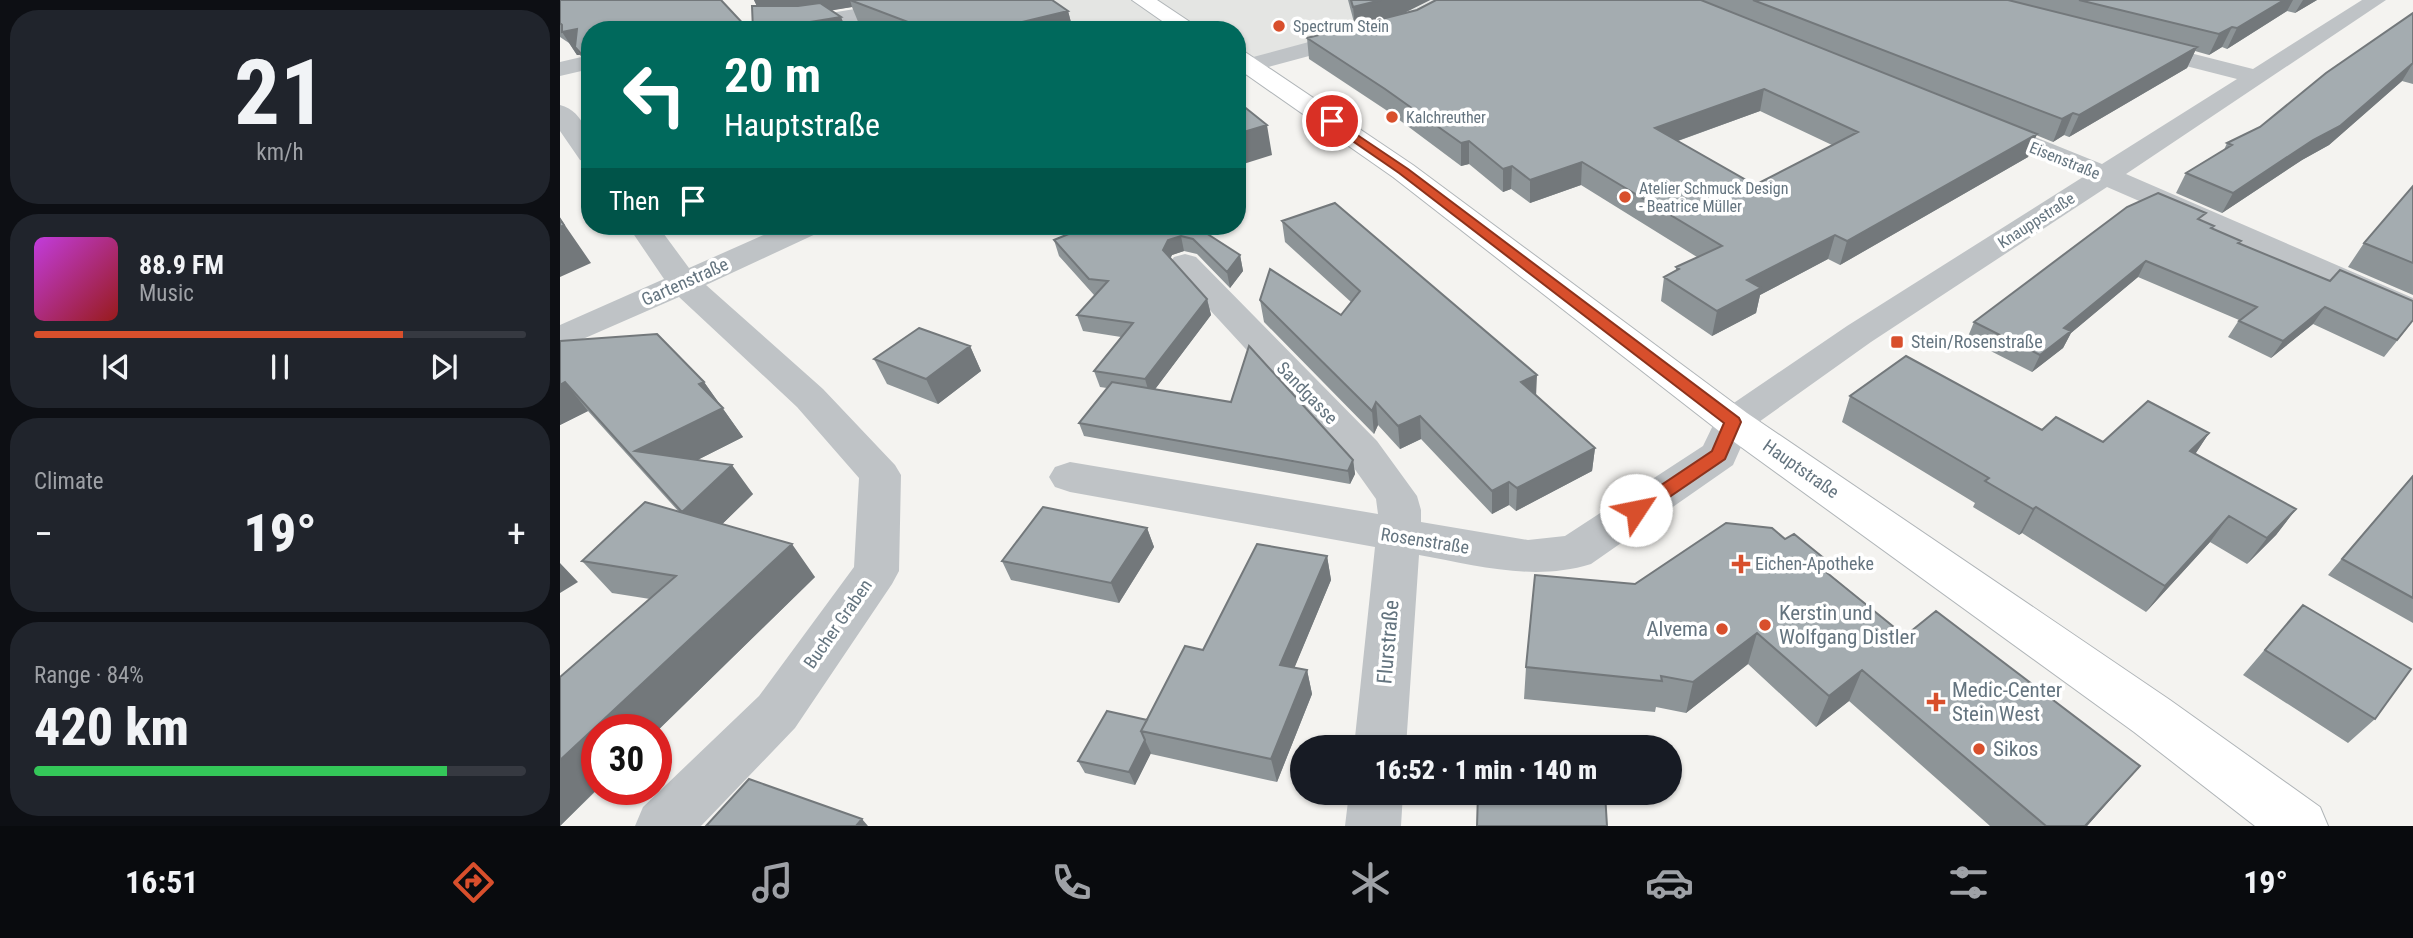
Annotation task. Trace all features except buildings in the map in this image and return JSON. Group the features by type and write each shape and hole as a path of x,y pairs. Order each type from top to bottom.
{"main road":[{"path":"1142,0 1176,21"},
{"name":"Hauptstraße","path":"1246,63 1404,171 1733,422 2152,716 2300,826"}],"street":[{"path":"823,21 946,0"},
{"path":"1246,60 1409,22 1452,0"},
{"name":"Knauppstraße","path":"1733,422 1859,334 2376,0"},
{"path":"2123,43 2256,77"},
{"path":"560,69 581,64"},
{"path":"560,113 581,142"},
{"name":"Eisenstraße","path":"1965,119 2413,310"},
{"name":"Bucher Graben","path":"649,235 684,283 810,398 880,475 876,571 777,712 663,826"},
{"name":"Gartenstraße","path":"560,338 789,235"},
{"name":"Sandgasse","path":"1185,264 1363,451 1396,496 1401,510 1397,536"},
{"name":"Rosenstraße","path":"1070,477 1528,557 1575,552 1719,455 1733,422"},
{"name":"Flurstraße","path":"1381,735 1397,536"},
{"path":"1373,826 1375,805"}],"shaded area":[{"path":"885,0 1452,0 1246,63 1246,21 905,21"}],"place":[{"name":"Spectrum Stein","path":"1279,26"},
{"name":"Kalchreuther","path":"1392,117"},
{"name":"Atelier Schmuck Design - Beatrice Müller","path":"1625,197"},
{"name":"Stein/Rosenstraße","path":"1897,342"},
{"name":"Eichen-Apotheke","path":"1741,564"},
{"name":"Kerstin und Wolfgang Distler","path":"1765,625"},
{"name":"Alvema","path":"1722,629"},
{"name":"Medic-Center Stein West","path":"1936,702"},
{"name":"Sikos","path":"1979,749"}],"route":[{"path":"1332,121 1404,171 1733,422 1719,455 1636,510"}]}
